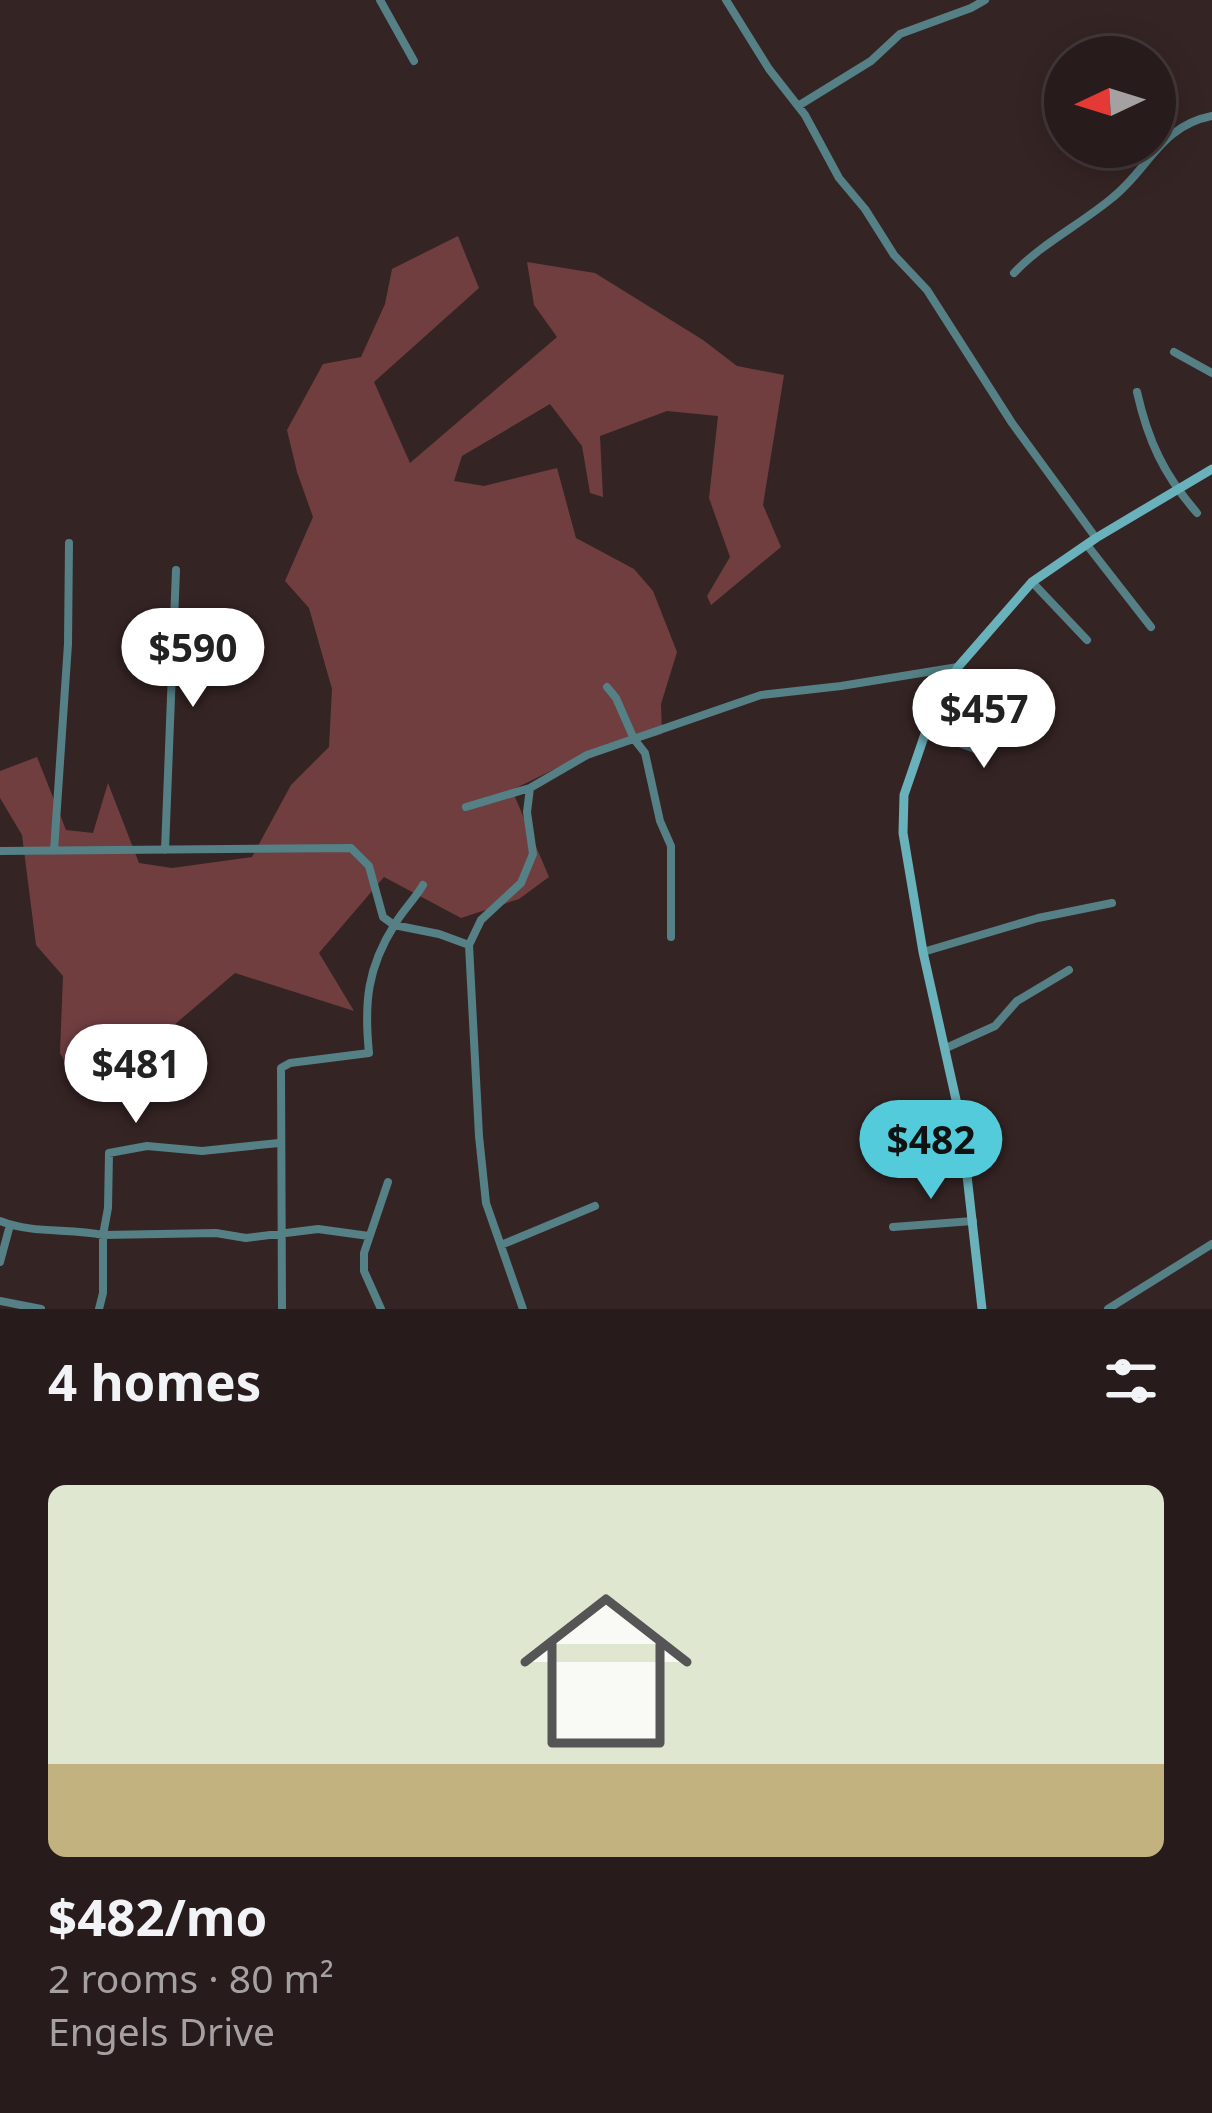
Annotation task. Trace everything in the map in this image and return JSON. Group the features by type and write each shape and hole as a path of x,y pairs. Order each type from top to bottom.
{"street":[{"path":"380,0 413,61"},
{"path":"726,0 798,106 839,178 894,255 927,290 1151,627"},
{"path":"798,106 871,61 900,34 985,0"},
{"path":"1014,273 1119,194 1173,133 1192,120 1212,116"},
{"path":"1174,352 1212,373"},
{"path":"1137,392 1154,450 1197,513"},
{"path":"982,1309 961,1122 923,952 903,833 904,795 926,731 958,667 1032,582 1212,470"},
{"path":"54,850 68,644 69,544"},
{"path":"165,850 176,570"},
{"path":"1032,582 1087,640"},
{"path":"466,807 530,788 586,755 761,695 958,667"},
{"path":"607,687 645,753 659,821 671,846 671,937"},
{"path":"926,731 978,750 1028,714"},
{"path":"523,1309 485,1202 469,945 481,920 521,883 527,868 532,854 527,812 530,788"},
{"path":"0,851 351,848 369,866 383,917 394,925 469,945"},
{"path":"282,1309 281,1068 368,1053 364,1013 372,971 394,925 423,885"},
{"path":"923,952 1038,918 1112,903"},
{"path":"946,1048 995,1026 1017,1001 1069,970"},
{"path":"99,1309 108,1208 107,1156 111,1151 147,1146 202,1151 279,1143"},
{"path":"382,1309 364,1271 364,1253 388,1182"},
{"path":"501,1245 595,1206"},
{"path":"0,1221 32,1230 103,1235 216,1233 246,1238 318,1229 369,1236"},
{"path":"893,1227 973,1221"},
{"path":"0,1262 10,1225"},
{"path":"1108,1309 1212,1246"},
{"path":"0,1301 41,1309"}],"shaded area":[{"path":"458,236 479,288 374,382 410,463 557,337 534,305 527,262 595,273 737,366 784,375 763,505 781,547 711,605 707,596 730,557 709,498 718,416 667,411 600,436 603,497 590,493 582,446 550,404 462,456 454,481 484,486 557,468 576,538 634,569 653,591 677,652 661,704 662,734 569,762 512,790 549,877 519,899 461,918 384,877 319,953 354,1011 235,973 167,1031 80,1090 60,1053 63,976 36,945 22,835 0,798 0,771 37,757 66,830 93,833 108,783 139,863 172,868 252,857 291,785 329,747 332,689 309,608 285,581 313,517 287,430 323,364 361,357 385,304 392,269"}]}
